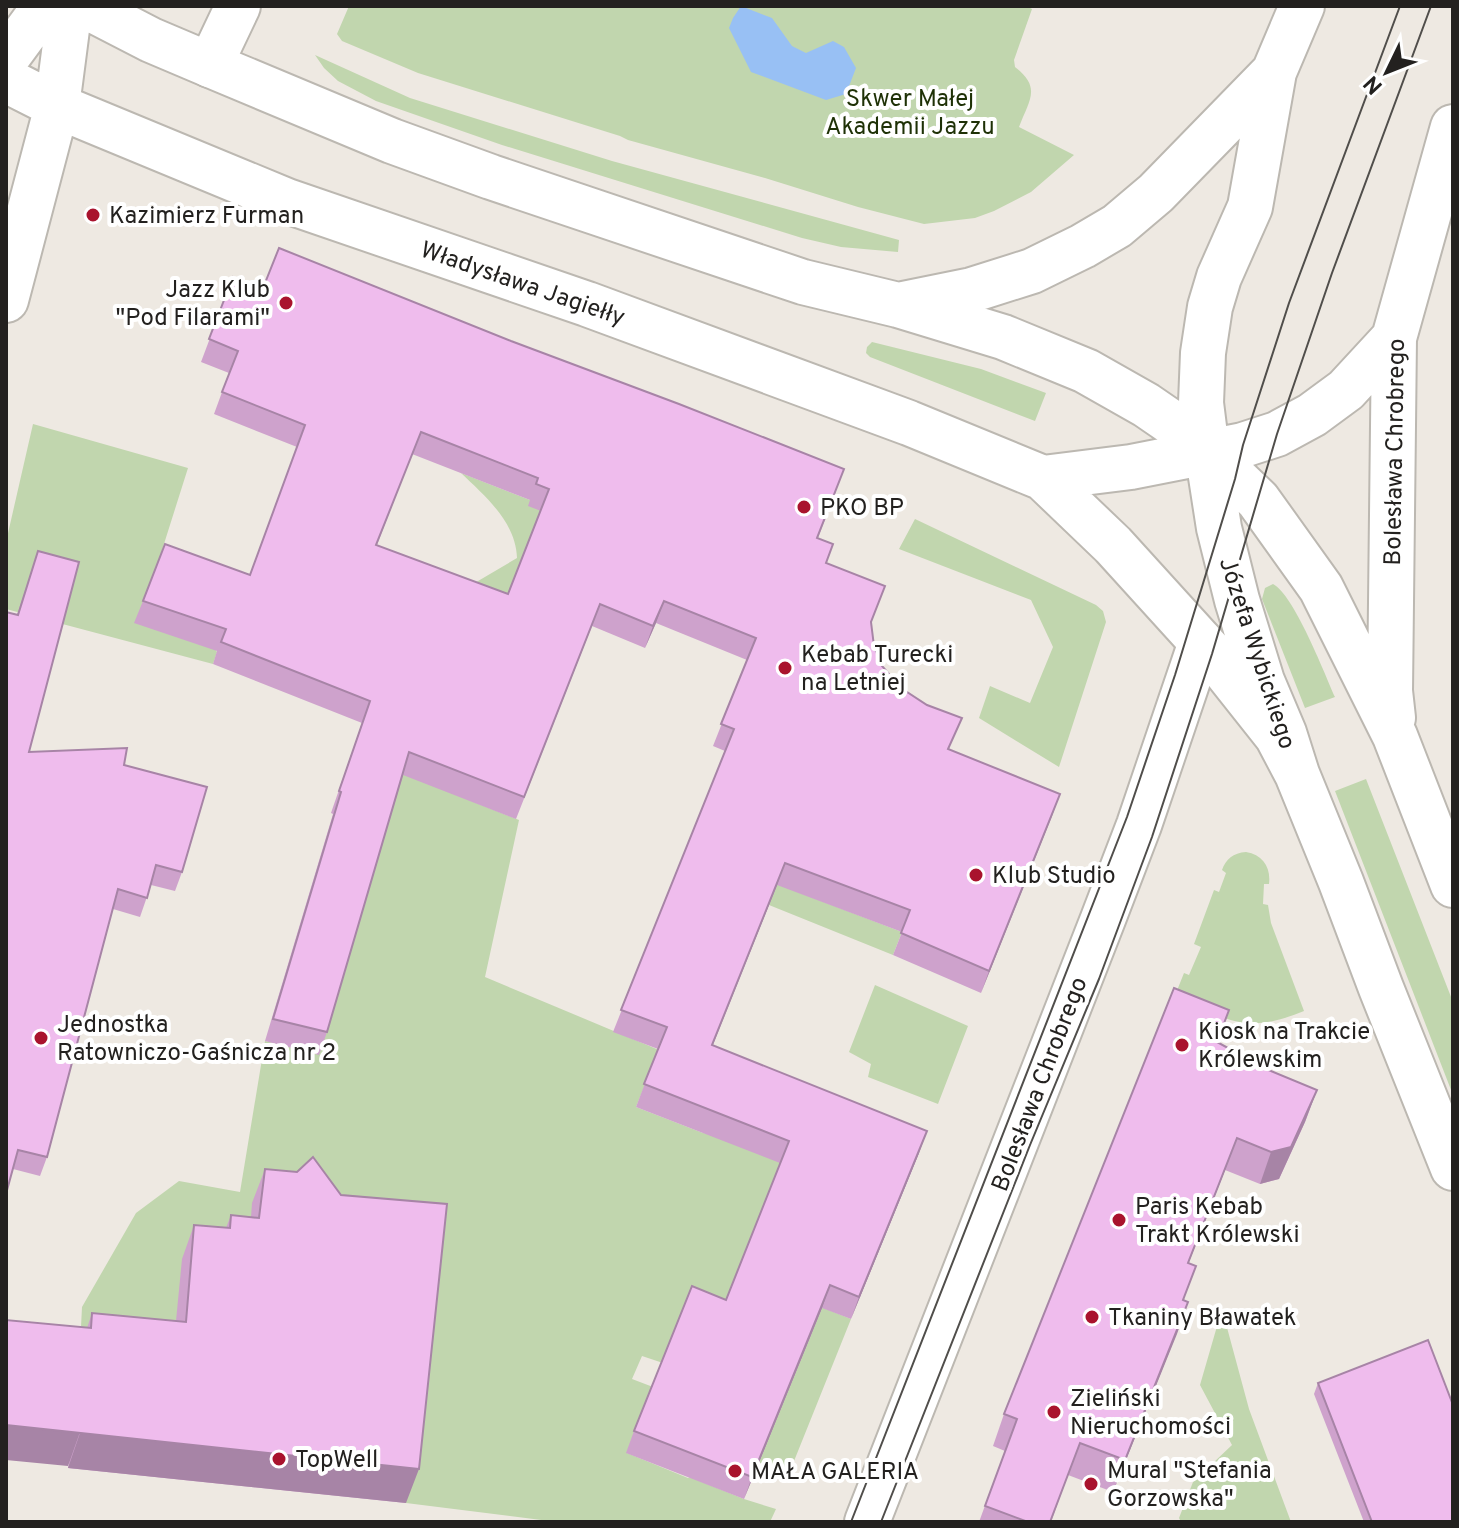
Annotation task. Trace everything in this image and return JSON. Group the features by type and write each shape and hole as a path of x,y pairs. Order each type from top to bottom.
{"main road":[{"path":"6,59 45,6"},
{"path":"6,300 57,106 70,6"},
{"path":"85,6 151,40 377,135 491,177 803,282 898,305 1003,337 1086,371 1146,405 1207,451 1258,500 1321,588 1395,736 1453,885"},
{"path":"210,65 238,6"},
{"path":"898,305 972,290 1032,271 1117,226 1156,193 1274,72 1302,6"},
{"name":"Józefa Wybickiego","path":"1274,72 1250,207 1219,277 1210,307 1203,353 1201,403 1219,528 1262,681 1453,1168"},
{"name":"Władysława Jagiełły","path":"6,80 57,106 287,201 602,309 909,423 1043,478"},
{"name":"Bolesława Chrobrego","path":"1395,736 1390,691 1394,338 1453,127"},
{"path":"1043,478 1131,467 1243,445 1277,434 1312,415 1346,390 1394,338"},
{"path":"1043,478 1113,545 1179,615 1277,736 1297,774"},
{"name":"Bolesława Chrobrego","path":"867,1522 1139,825 1201,642"}],"green space":[{"name":"Skwer Małej Akademii Jazzu","path":"349,6 1026,6 1032,9 1014,60 1015,67 1028,81 1031,95 1019,127 1074,155 1031,192 994,211 975,218 924,224 628,140 418,73 342,41 337,34"},
{"path":"315,55 410,98 612,161 899,240 898,252 841,247 802,238 502,145 376,101 338,81"},
{"path":"872,342 981,369 1046,393 1035,421 870,357 866,353"},
{"path":"33,424 188,468 157,566 217,652 213,664 6,609 6,542"},
{"path":"461,473 530,500 554,516 454,794 519,820 485,977 659,1050 636,1107 703,1133 789,1143 737,1273 851,1319 788,1476 758,1462 663,1363 642,1356 632,1379 653,1387 627,1453 776,1509 770,1522 557,1522 406,1503 247,1252 175,1332 80,1347 82,1307 136,1213 179,1181 240,1192 265,1041 319,1054 394,799 461,591 517,558 505,521"},
{"path":"915,519 1103,611 1106,622 1059,767 979,718 990,686 1030,703 1053,647 1031,600 899,549"},
{"path":"1273,584 1299,618 1335,697 1305,708 1262,599 1265,588"},
{"path":"1366,779 1453,1002 1453,1095 1335,791"},
{"path":"1246,852 1257,856 1267,867 1269,884 1264,884 1263,904 1268,905 1271,923 1304,1011 1262,1023 1230,1020 1174,998 1184,973 1189,975 1201,947 1194,944 1214,890 1219,892 1226,873 1222,870 1234,855"},
{"path":"777,884 902,932 893,955 769,905"},
{"path":"875,985 968,1026 938,1104 868,1077 871,1064 849,1052"},
{"path":"1222,1309 1249,1409 1291,1522 1181,1522 1179,1518 1193,1482 1232,1445 1200,1385"}],"water":[{"path":"741,6 772,18 792,46 806,53 833,41 844,47 856,68 846,94 826,100 751,72 729,28"}],"building":[{"path":"279,248 844,469 817,538 833,544 826,563 885,586 871,622 874,646 882,666 901,688 927,705 962,718 948,749 1060,794 989,971 901,933 910,910 785,863 712,1045 927,1131 859,1297 830,1285 752,1477 634,1431 692,1286 726,1300 789,1141 644,1084 667,1027 621,1010 734,729 721,724 756,638 664,601 653,626 600,604 524,797 409,752 327,1032 273,1019 339,791 370,701 221,642 226,629 143,601 165,544 250,575 305,425 222,392 238,351 209,339 233,277 263,288","holes":["421,432 538,478 536,484 549,489 508,594 376,545"]},
{"path":"38,551 79,562 29,752 127,748 124,765 207,787 182,872 156,865 147,898 118,889 47,1157 18,1150 6,1194 6,612 18,615"},
{"path":"1174,988 1229,1010 1217,1042 1266,1069 1317,1090 1291,1147 1271,1152 1237,1138 1188,1263 1196,1266 1183,1300 1188,1302 1125,1460 1080,1443 1050,1522 1028,1522 985,1506 1017,1419 1004,1414"},
{"path":"313,1157 341,1195 447,1204 419,1469 6,1425 6,1320 91,1328 92,1313 186,1322 194,1225 230,1228 231,1215 259,1218 265,1169 297,1172"},
{"path":"1428,1340 1453,1405 1453,1522 1372,1522 1318,1383"}],"tram line":[{"path":"851,1522 1127,817 1175,675 1289,303 1400,6"},
{"path":"881,1522 1099,979 1152,837 1212,654 1277,434 1332,273 1431,6"}],"place":[{"name":"Kazimierz Furman","path":"93,215"},
{"name":"Jazz Klub \"Pod Filarami\"","path":"286,303"},
{"name":"PKO BP","path":"804,507"},
{"name":"Kebab Turecki na Letniej","path":"785,668"},
{"name":"Klub Studio","path":"976,875"},
{"name":"Jednostka Ratowniczo-Gaśnicza nr 2","path":"41,1038"},
{"name":"Kiosk na Trakcie Królewskim","path":"1182,1045"},
{"name":"Paris Kebab Trakt Królewski","path":"1119,1220"},
{"name":"Tkaniny Bławatek","path":"1092,1317"},
{"name":"Zieliński Nieruchomości","path":"1054,1412"},
{"name":"TopWell","path":"279,1459"},
{"name":"MAŁA GALERIA","path":"735,1471"},
{"name":"Mural \"Stefania Gorzowska\"","path":"1091,1484"}]}
